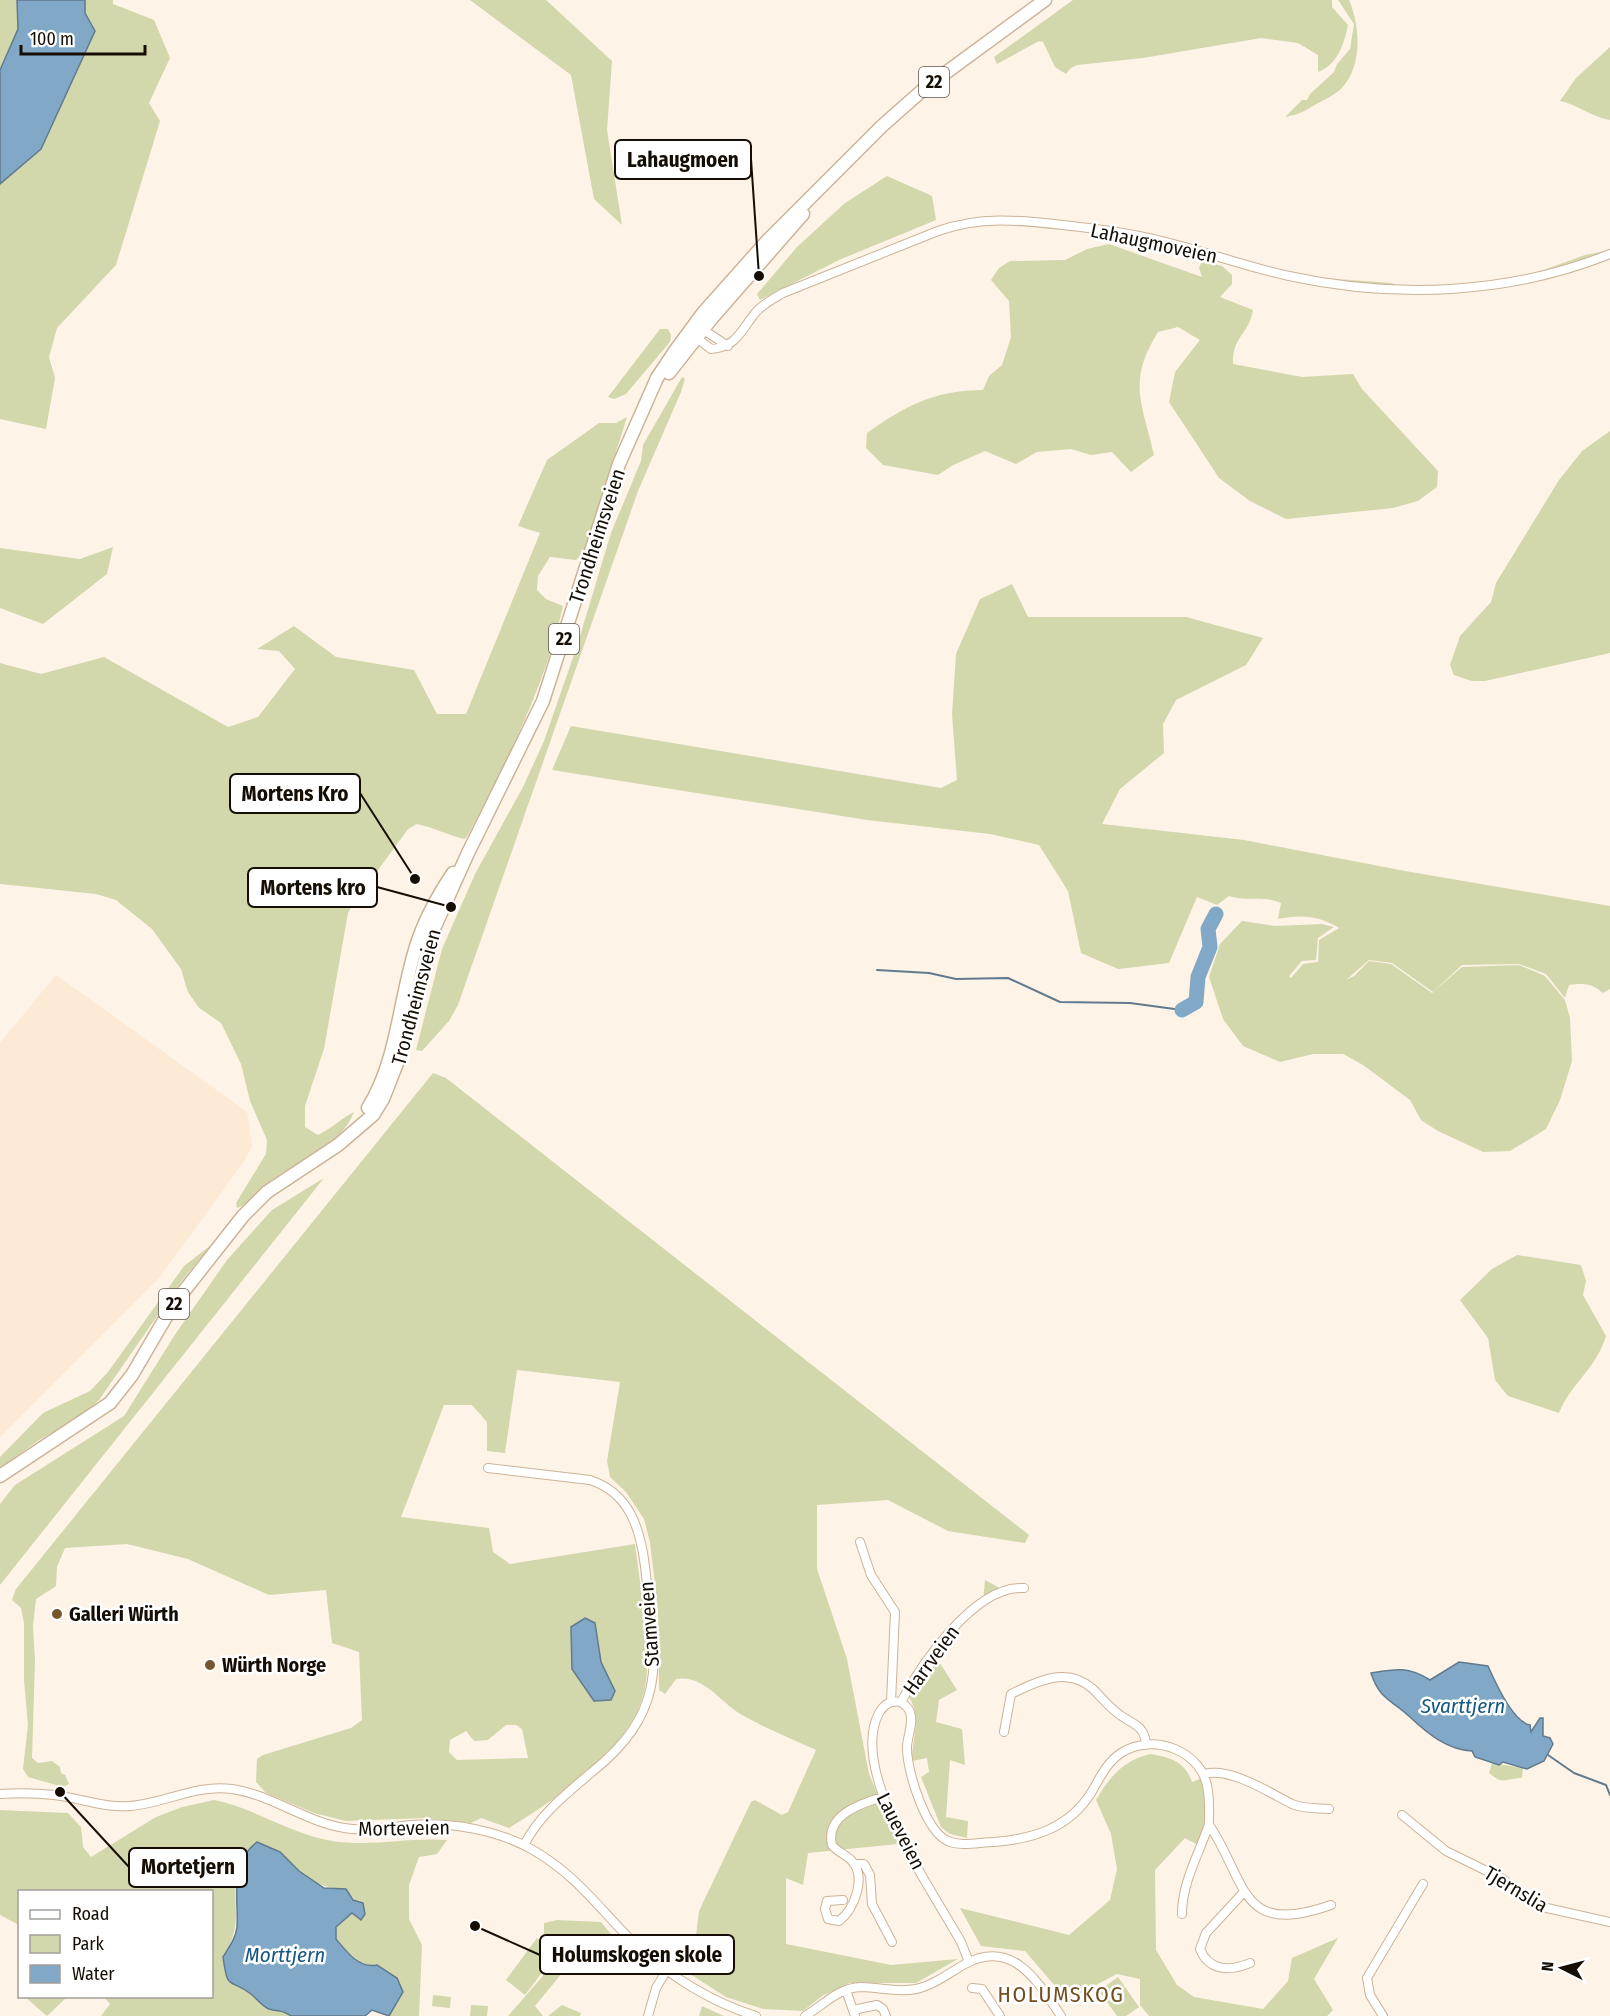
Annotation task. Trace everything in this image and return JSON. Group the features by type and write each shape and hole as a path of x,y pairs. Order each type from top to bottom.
{"main road":[{"name":"Trondheimsveien","path":"0,1476 110,1403 132,1375 167,1315 243,1216 267,1192 331,1151 373,1115 392,1082 428,945 468,853 546,694 613,479 640,416 697,332 833,176 910,100 1045,0"}],"street":[{"name":"Lahaugmoveien","path":"728,346 736,340 760,308 788,291 938,231 964,222 987,219 1020,220 1134,235 1295,277 1392,291 1431,291 1508,283 1540,277 1610,254"},
{"path":"697,332 711,349 728,346"},
{"path":"697,332 728,346"},
{"name":"Stamveien","path":"488,1468 590,1480 618,1494 630,1509 638,1528 644,1555 655,1656 649,1698 632,1733 615,1753 543,1815 524,1845"},
{"path":"860,1542 871,1575 895,1612 891,1702 901,1702"},
{"name":"Harrveien","path":"901,1702 912,1683 958,1622 1006,1590 1024,1588"},
{"path":"1004,1732 1011,1694 1041,1680 1065,1676 1085,1683 1120,1715 1139,1725 1144,1733 1146,1744 1181,1752 1196,1762 1204,1774 1208,1790 1209,1826 1186,1885 1182,1914"},
{"name":"Laueveien","path":"891,1702 881,1709 876,1718 872,1740 875,1772 882,1797 962,1942 969,1962"},
{"name":"Laueveien","path":"901,1702 906,1706 910,1716 907,1748 915,1785 933,1827 942,1838 953,1843 1022,1839 1050,1830 1078,1809 1110,1762 1128,1749 1146,1744"},
{"path":"1204,1774 1217,1772 1248,1782 1303,1807 1329,1809"},
{"name":"Morteveien","path":"0,1794 46,1794 103,1805 130,1806 195,1790 226,1788 251,1794 336,1827 361,1829 441,1825 488,1832 524,1845 576,1880 636,1944 716,2001 756,2016"},
{"path":"843,1900 827,1901 825,1913 828,1919 835,1922 842,1918 854,1901 858,1883 854,1864 832,1845 834,1825 849,1810 882,1797"},
{"name":"Tjernslia","path":"1402,1815 1446,1851 1503,1879 1538,1906 1610,1922"},
{"path":"1209,1826 1222,1845 1243,1893 1263,1909 1286,1916 1306,1914 1331,1905"},
{"path":"854,1864 864,1864 868,1870 872,1904 892,1942"},
{"path":"1383,2016 1370,1995 1367,1978 1423,1884"},
{"path":"1243,1893 1206,1933 1200,1949 1210,1964 1221,1968 1234,1970 1250,1963"},
{"path":"805,2016 833,1995 846,1990 862,1987 914,1989 969,1962 993,1956 1016,1962 1031,1974 1056,2013"},
{"path":"648,2016 656,1988 668,1968"},
{"path":"972,1988 982,1989 1000,2016"},
{"path":"846,1990 854,2013 877,2005 883,2009 886,2016"}],"shaded area":[{"path":"56,975 247,1112 252,1146 245,1160 159,1278 0,1437 0,1043"}],"green space":[{"path":"0,0 17,0 18,29 0,70"},
{"path":"85,0 113,0 113,4 154,20 170,58 149,103 160,121 116,265 57,328 49,357 55,378 46,429 0,419 0,184 41,149 95,31 84,13"},
{"path":"470,0 546,0 612,61 607,130 622,225 594,199 571,75"},
{"path":"1073,0 1332,0 1332,7 1348,25 1339,53 1330,65 1318,72 1318,55 1298,43 1261,38 1143,58 1077,65 1066,74 1055,67 1043,42 1039,41 997,64 994,57"},
{"path":"1338,0 1349,0 1356,21 1358,45 1354,68 1342,88 1331,96 1302,112 1285,117 1302,100 1307,100 1310,94 1334,72 1337,64 1350,49 1354,24"},
{"path":"1610,47 1610,120 1560,101 1576,78"},
{"path":"887,176 932,196 936,220 839,260 760,300 757,294 797,247 845,203"},
{"path":"1109,244 1202,277 1199,268 1202,261 1222,266 1232,275 1232,284 1220,297 1253,310 1248,325 1235,347 1233,364 1302,377 1353,374 1362,389 1438,471 1437,487 1418,501 1393,508 1286,519 1250,501 1219,478 1169,402 1175,372 1200,340 1178,327 1158,332 1148,349 1140,379 1140,392 1154,455 1131,472 1112,452 1091,455 1071,449 1037,452 1016,464 985,451 953,465 938,475 883,465 866,448 867,433 894,415 935,396 983,390 989,376 1002,365 1011,337 1009,301 991,280 999,268 1010,261 1065,260 1087,249"},
{"path":"1610,250 1610,257 1538,278 1435,291 1325,284 1324,278 1391,283 1406,288 1438,289 1521,278 1585,255"},
{"path":"660,329 668,329 671,335 670,342 626,394 614,399 608,397"},
{"path":"682,377 685,379 681,392 638,491 458,1005 449,1021 422,1051 416,1050 442,949 475,874 523,787 544,741 577,646 611,533 641,461 643,445"},
{"path":"627,417 585,551 576,560 550,557 538,576 537,590 546,599 563,606 555,636 523,722 469,833 465,839 417,824 408,829 373,877 368,889 356,898 348,913 324,1049 305,1106 305,1127 318,1135 354,1112 348,1124 329,1144 280,1174 237,1208 236,1203 266,1154 267,1140 250,1101 241,1064 221,1023 199,1008 188,992 181,969 152,929 116,900 96,894 0,884 0,663 41,674 104,657 228,727 258,717 295,669 279,651 257,649 294,626 336,657 414,670 437,714 466,714 540,533 518,526 547,460 599,423 616,423"},
{"path":"1610,431 1610,653 1485,681 1472,681 1454,675 1450,665 1460,636 1491,602 1496,583 1559,480 1582,451"},
{"path":"113,547 107,574 43,624 0,608 0,548 80,559"},
{"path":"1012,584 1028,617 1186,617 1263,638 1246,665 1176,700 1163,724 1164,753 1120,789 1102,824 1244,840 1405,871 1610,906 1610,989 1603,993 1587,984 1569,985 1565,998 1546,974 1519,964 1462,965 1433,992 1392,963 1369,960 1346,980 1354,976 1369,961 1391,964 1432,993 1462,967 1519,965 1545,976 1565,1000 1570,1018 1572,1061 1560,1100 1546,1129 1510,1151 1483,1152 1438,1131 1421,1120 1410,1100 1363,1065 1343,1054 1313,1054 1280,1062 1243,1046 1223,1019 1209,977 1220,944 1242,921 1275,926 1322,924 1334,927 1318,938 1316,960 1302,961 1289,976 1291,978 1303,964 1318,962 1319,940 1339,928 1310,917 1278,919 1281,903 1229,896 1217,905 1197,897 1169,963 1118,969 1081,953 1068,891 1039,845 990,834 867,820 552,770 571,726 941,788 957,780 952,714 956,654 980,599"},
{"path":"433,1073 446,1078 1029,1535 1025,1543 948,1531 888,1500 817,1505 817,1569 847,1659 869,1774 898,1844 808,1853 803,1885 786,1878 786,1944 891,1965 958,1959 916,1983 850,1983 822,1996 803,2011 763,2009 726,1997 654,1951 657,1946 680,1957 694,1953 699,1911 751,1802 755,1800 782,1815 788,1812 816,1750 744,1716 696,1681 676,1679 665,1694 659,1690 658,1611 650,1542 644,1519 626,1492 610,1477 607,1461 620,1382 517,1370 505,1453 487,1451 487,1422 472,1405 444,1405 401,1517 489,1528 493,1552 510,1564 635,1544 647,1649 646,1682 640,1706 628,1728 593,1767 551,1801 509,1828 481,1818 471,1823 426,1818 346,1821 314,1813 266,1793 256,1782 257,1759 263,1755 351,1728 362,1720 359,1652 332,1643 326,1590 269,1595 188,1559 127,1544 65,1548 57,1567 56,1586 36,1599 33,1626 35,1661 32,1758 38,1763 52,1761 60,1767 61,1773 65,1775 69,1784 63,1787 28,1777 23,1769 28,1725 24,1680 24,1623 21,1608 12,1600 16,1589","holes":["595,1624 601,1663 594,1701 572,1669","506,1725 516,1725 522,1729 528,1758 457,1760 449,1752 450,1740 466,1731 474,1741 488,1740"]},
{"path":"324,1178 0,1585 0,1504 15,1485 124,1416 176,1333 227,1260 272,1210"},
{"path":"211,1245 180,1283 99,1400 79,1418 39,1440 0,1468 0,1457 43,1413 90,1391 108,1372 184,1266"},
{"path":"1517,1255 1581,1265 1586,1281 1583,1295 1606,1336 1596,1358 1570,1393 1559,1413 1508,1396 1495,1380 1488,1338 1460,1300 1492,1269"},
{"path":"985,1580 998,1587 998,1591 983,1601"},
{"path":"938,1660 957,1690 939,1700 936,1722 962,1729 965,1765 950,1760 946,1817 968,1821 967,1838 950,1834 941,1827 921,1777 929,1772 927,1758 912,1761 916,1721 909,1697"},
{"path":"1150,1754 1176,1761 1185,1769 1192,1782 1205,1777 1206,1821 1198,1845 1185,1838 1155,1870 1156,1950 1177,1985 1194,1997 1263,2009 1288,1981 1292,1958 1338,1938 1314,1979 1333,2010 1327,2016 1149,2016 1140,2005 1140,1979 1117,1974 1067,2000 1025,1951 981,1946 960,1908 1069,1935 1110,1900 1117,1869 1111,1834 1096,1800 1118,1771 1132,1761"},
{"path":"1492,1763 1523,1768 1522,1778 1498,1779 1489,1773"},
{"path":"214,1800 243,1808 298,1832 342,1842 447,1840 437,1854 419,1857 409,1885 409,1919 422,1945 419,2016 389,2016 403,1992 359,1961 336,1939 336,1927 352,1913 360,1919 365,1914 346,1889 325,1886 309,1879 280,1852 235,1889 234,1932 223,1957 226,1975 230,1982 251,1994 267,2008 291,2016 101,2016 110,2004 105,1998 213,1998 213,1890 18,1890 18,1924 0,1915 0,1810 68,1813 81,1827 83,1847 91,1857 156,1817 182,1807"},
{"path":"557,1920 601,1922 624,1950 612,1965 586,1944 535,2006 543,2016 508,2016 562,1954 544,1940 544,1923"},
{"path":"537,1938 557,1953 525,1995 506,1980"},
{"path":"1118,1977 1139,2007 1126,2016 1117,2016 1099,1991"},
{"path":"433,1995 451,1997 450,2008 432,2006"},
{"path":"26,1998 66,1998 47,2016"},
{"path":"471,2005 488,2006 487,2016 470,2016"},
{"path":"562,2005 581,2013 580,2016 548,2016"},
{"path":"702,2006 724,2016 699,2016"}],"water":[{"path":"17,0 85,0 85,13 95,31 41,149 0,184 0,70 18,29"},
{"path":"585,1618 595,1623 601,1662 615,1691 611,1700 594,1701 572,1669 571,1627"},
{"name":"Svarttjern","path":"1459,1662 1488,1666 1505,1700 1517,1717 1530,1725 1531,1732 1540,1718 1543,1718 1543,1736 1550,1738 1553,1744 1544,1761 1527,1769 1503,1762 1499,1765 1475,1757 1472,1751 1455,1748 1439,1740 1383,1695 1371,1673 1401,1670 1415,1672 1430,1680"},
{"name":"Morttjern","path":"257,1842 280,1852 299,1871 324,1888 346,1889 353,1900 363,1903 365,1914 361,1920 352,1913 336,1927 336,1939 359,1962 370,1966 377,1965 397,1978 403,1992 389,2016 372,2010 365,2016 291,2016 267,2008 251,1994 228,1980 223,1957 236,1931 238,1871 242,1860"}],"waterway":[{"path":"1182,1010 1196,1002 1198,977 1210,947 1208,929 1216,914"},
{"path":"877,970 929,973 956,979 1008,978 1060,1002 1130,1003 1182,1010"},
{"path":"1548,1755 1574,1773 1606,1785 1610,1795"}],"place":[{"name":"Lahaugmoen","path":"759,276"},
{"name":"Mortens Kro","path":"415,879"},
{"name":"Mortens kro","path":"451,907"},
{"name":"Galleri Würth","path":"57,1614"},
{"name":"Würth Norge","path":"210,1665"},
{"name":"Mortetjern","path":"60,1792"},
{"name":"Holumskogen skole","path":"475,1926"}],"district":[{"name":"HOLUMSKOG","path":"1061,1994"}]}
